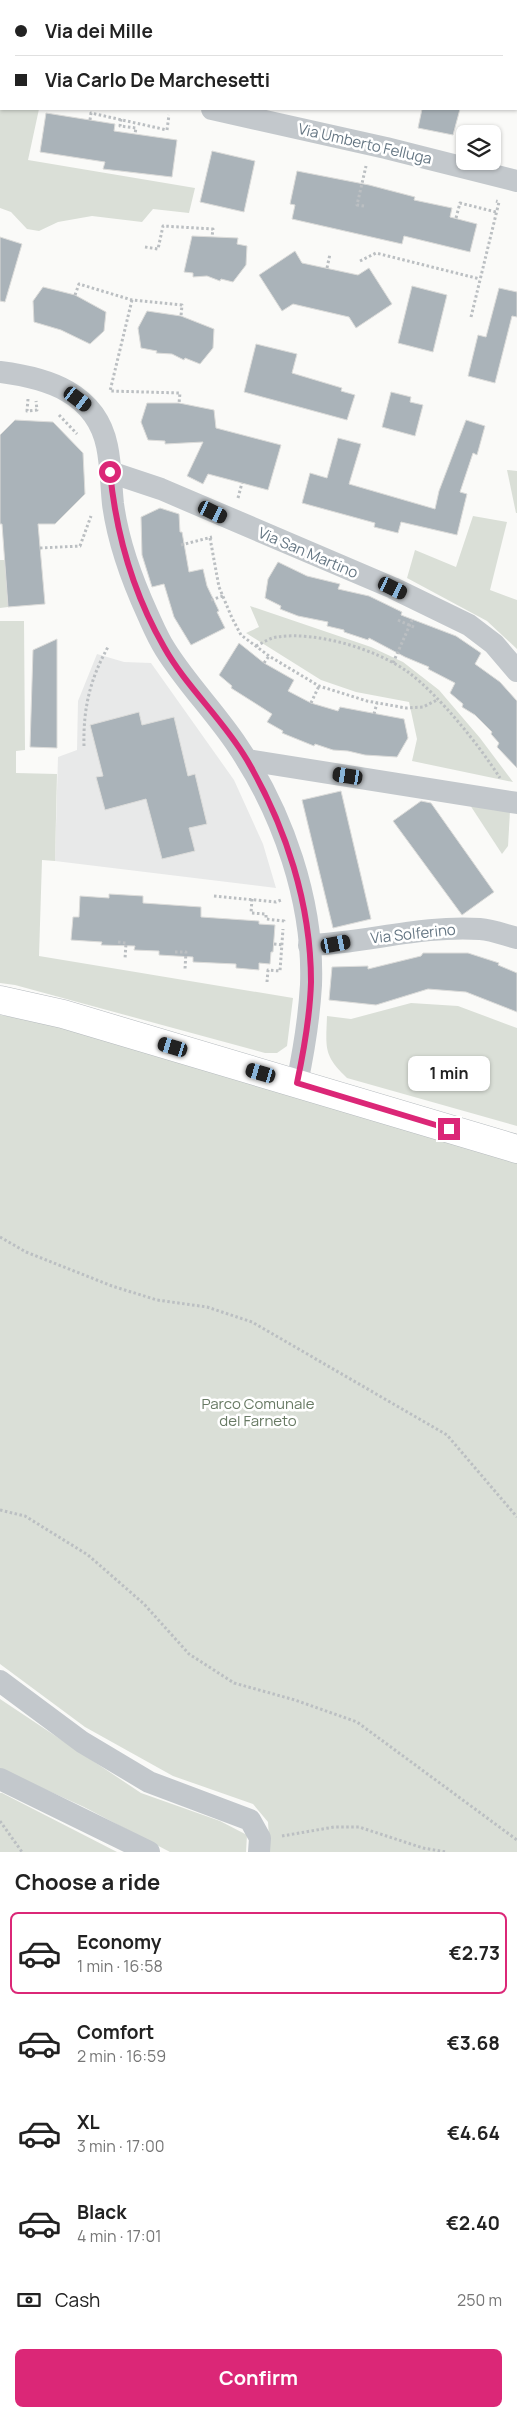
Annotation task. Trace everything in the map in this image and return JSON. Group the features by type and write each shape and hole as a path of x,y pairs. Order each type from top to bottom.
{"main road":[{"path":"0,1000 63,1014 517,1149"}],"street":[{"name":"Via Umberto Felluga","path":"216,110 386,148 517,181"},
{"path":"0,372 44,379 69,392 88,406 101,426 108,447 120,540 147,613 164,648 247,760 278,821 305,913 309,945 311,983 306,1038 297,1083"},
{"name":"Via San Martino","path":"110,472 161,489 393,588 469,625 498,648 517,671"},
{"path":"247,760 511,794"},
{"name":"Via Solferino","path":"309,945 336,944 397,933 442,928 481,929 517,938"},
{"path":"0,1681 82,1742 148,1782 250,1820 259,1845"},
{"path":"0,1779 149,1852"}],"path":[{"path":"90,120 91,112 166,130 169,115"},
{"path":"121,120 120,126 136,128 135,134"},
{"path":"364,206 357,205 365,168"},
{"path":"470,317 499,202 490,199"},
{"path":"456,218 460,203 496,212"},
{"path":"145,247 158,249 163,226 213,229 212,237"},
{"path":"360,261 376,252 480,279"},
{"path":"327,268 330,254"},
{"path":"75,295 79,284 132,300 182,305 181,316"},
{"path":"132,300 110,391 180,393 179,403"},
{"path":"54,410 79,436"},
{"path":"40,548 80,546 93,512"},
{"path":"181,545 219,535"},
{"path":"210,538 223,596 242,635 269,656 319,686 377,703 406,708 423,707 437,700"},
{"path":"211,600 223,596"},
{"path":"393,663 413,617"},
{"path":"398,620 416,628"},
{"path":"256,646 278,637 311,638 345,644 393,663 424,686 437,700 476,745 511,794"},
{"path":"84,746 83,720 87,696 108,647"},
{"path":"264,664 269,656"},
{"path":"311,703 319,686"},
{"path":"374,714 377,703"},
{"path":"214,896 276,902"},
{"path":"252,900 252,913 266,914 266,920 284,921 280,971 268,970 267,982"},
{"path":"118,942 126,943 125,959"},
{"path":"274,944 283,945"},
{"path":"175,952 186,952 185,969"},
{"path":"0,1237 26,1252 112,1286 157,1300 207,1306 252,1322 446,1435 517,1518"},
{"path":"0,1510 25,1516 88,1555 144,1604 189,1654 234,1683 296,1700 357,1722 517,1840"},
{"path":"0,1821 22,1852"},
{"path":"259,1845 275,1837 334,1827 359,1827 423,1848 446,1852"}],"shaded area":[{"path":"97,654 124,662 151,663 234,780 263,844 276,888 55,861 58,757 77,750 78,701"}],"green space":[{"path":"0,110 39,110 28,160 195,188 189,213 153,209 142,222 92,216 58,222 39,231 27,229 11,212 0,208"},
{"path":"507,470 517,471 517,513 516,513"},
{"path":"473,516 507,522 490,590 517,600 517,649 487,621 407,578 415,550 456,567"},
{"path":"0,560 5,560 8,607 0,608"},
{"path":"250,606 371,647 403,662 439,690 480,738 513,782 412,761 417,739 409,702 356,692 321,680 246,633 259,627"},
{"path":"0,621 24,621 25,750 16,751 16,773 57,774 55,861 42,860 39,956 293,998 287,1046 277,1053 265,1053 15,985 0,983"},
{"path":"470,805 510,811 508,846 502,854"},
{"path":"411,1003 458,1006 517,1028 517,1126 347,1078 339,1070 330,1057 328,1050 326,1036 327,1016 351,1019"},
{"name":"Parco Comunale del Farneto","path":"0,1015 34,1020 517,1162 517,1852 270,1852 268,1822 253,1804 173,1776 85,1727 0,1664"},
{"path":"0,1699 141,1793 220,1821 247,1835 246,1852 170,1852 84,1807 0,1770"},
{"path":"0,1793 2,1793 117,1852 0,1852"}],"building":[{"path":"422,110 460,110 453,135 418,128"},
{"path":"46,113 115,124 114,131 177,140 172,177 103,169 105,162 40,152"},
{"path":"212,151 255,161 244,212 200,202"},
{"path":"297,171 369,185 415,197 414,200 452,208 450,217 477,224 470,252 404,236 402,244 292,219 295,205 290,204"},
{"path":"192,236 238,238 237,244 247,246 246,265 233,282 221,279 220,281 207,276 193,277 193,273 184,272"},
{"path":"0,237 22,244 5,302 0,301"},
{"path":"295,251 302,263 358,275 369,268 392,304 356,328 349,317 293,304 282,311 259,275"},
{"path":"412,286 447,295 433,352 398,343"},
{"path":"43,287 75,295 106,312 104,331 90,344 61,330 34,322 33,301"},
{"path":"499,288 517,292 517,317 512,316 495,383 468,376 478,335 486,337"},
{"path":"147,311 181,316 214,329 213,348 200,364 185,358 184,360 172,354 156,353 157,351 141,348 138,328"},
{"path":"256,344 297,354 292,373 342,388 341,391 355,395 347,420 244,392"},
{"path":"391,392 411,397 410,402 423,405 415,436 382,427"},
{"path":"147,403 179,403 214,410 216,428 281,445 268,490 208,474 203,484 187,476 203,442 165,444 165,441 148,440 141,422"},
{"path":"15,420 53,422 83,453 85,494 55,524 38,524 45,604 8,607 2,524 0,524 0,435"},
{"path":"466,420 485,426 477,455 473,453 460,492 467,494 457,535 401,522 398,533 374,527 375,523 302,503 310,473 327,478 338,438 361,444 349,484 435,509 439,491"},
{"path":"160,508 179,514 180,532 182,532 189,572 203,569 207,586 225,628 191,645 174,617 164,584 152,587 142,555 141,517"},
{"path":"278,562 307,576 340,584 338,589 369,596 402,612 401,615 456,636 481,653 475,664 500,682 517,701 517,768 497,747 499,743 491,734 492,732 475,715 462,707 463,704 450,693 455,683 428,669 429,667 369,638 368,640 344,632 344,630 327,626 328,622 298,616 280,609 281,606 265,598 268,579"},
{"path":"57,639 57,748 30,747 33,650"},
{"path":"239,643 264,663 294,680 288,691 311,703 338,711 340,707 404,719 408,738 397,757 333,750 315,744 314,746 282,733 283,731 267,722 272,714 231,688 232,686 219,675"},
{"path":"139,712 142,725 174,717 188,776 195,774 207,824 189,828 195,851 162,859 146,799 105,810 96,777 103,776 90,725"},
{"path":"341,791 371,919 333,928 302,800"},
{"path":"421,801 431,803 494,892 462,915 393,821"},
{"path":"109,894 143,896 143,903 201,907 201,917 259,921 259,924 275,925 270,964 259,963 259,970 236,968 236,964 193,962 193,957 159,955 159,951 134,950 135,946 101,945 102,942 71,940 73,917 79,917 80,896 109,898"},
{"path":"423,953 468,953 499,963 498,965 517,973 517,1012 466,992 428,989 376,1005 329,1000 332,967 368,966 368,969 421,956"}],"route":[{"path":"110,472 113,506 120,540 147,613 164,648 247,760 278,821 287,847 305,913 311,983 306,1038 297,1083 449,1129"}]}
